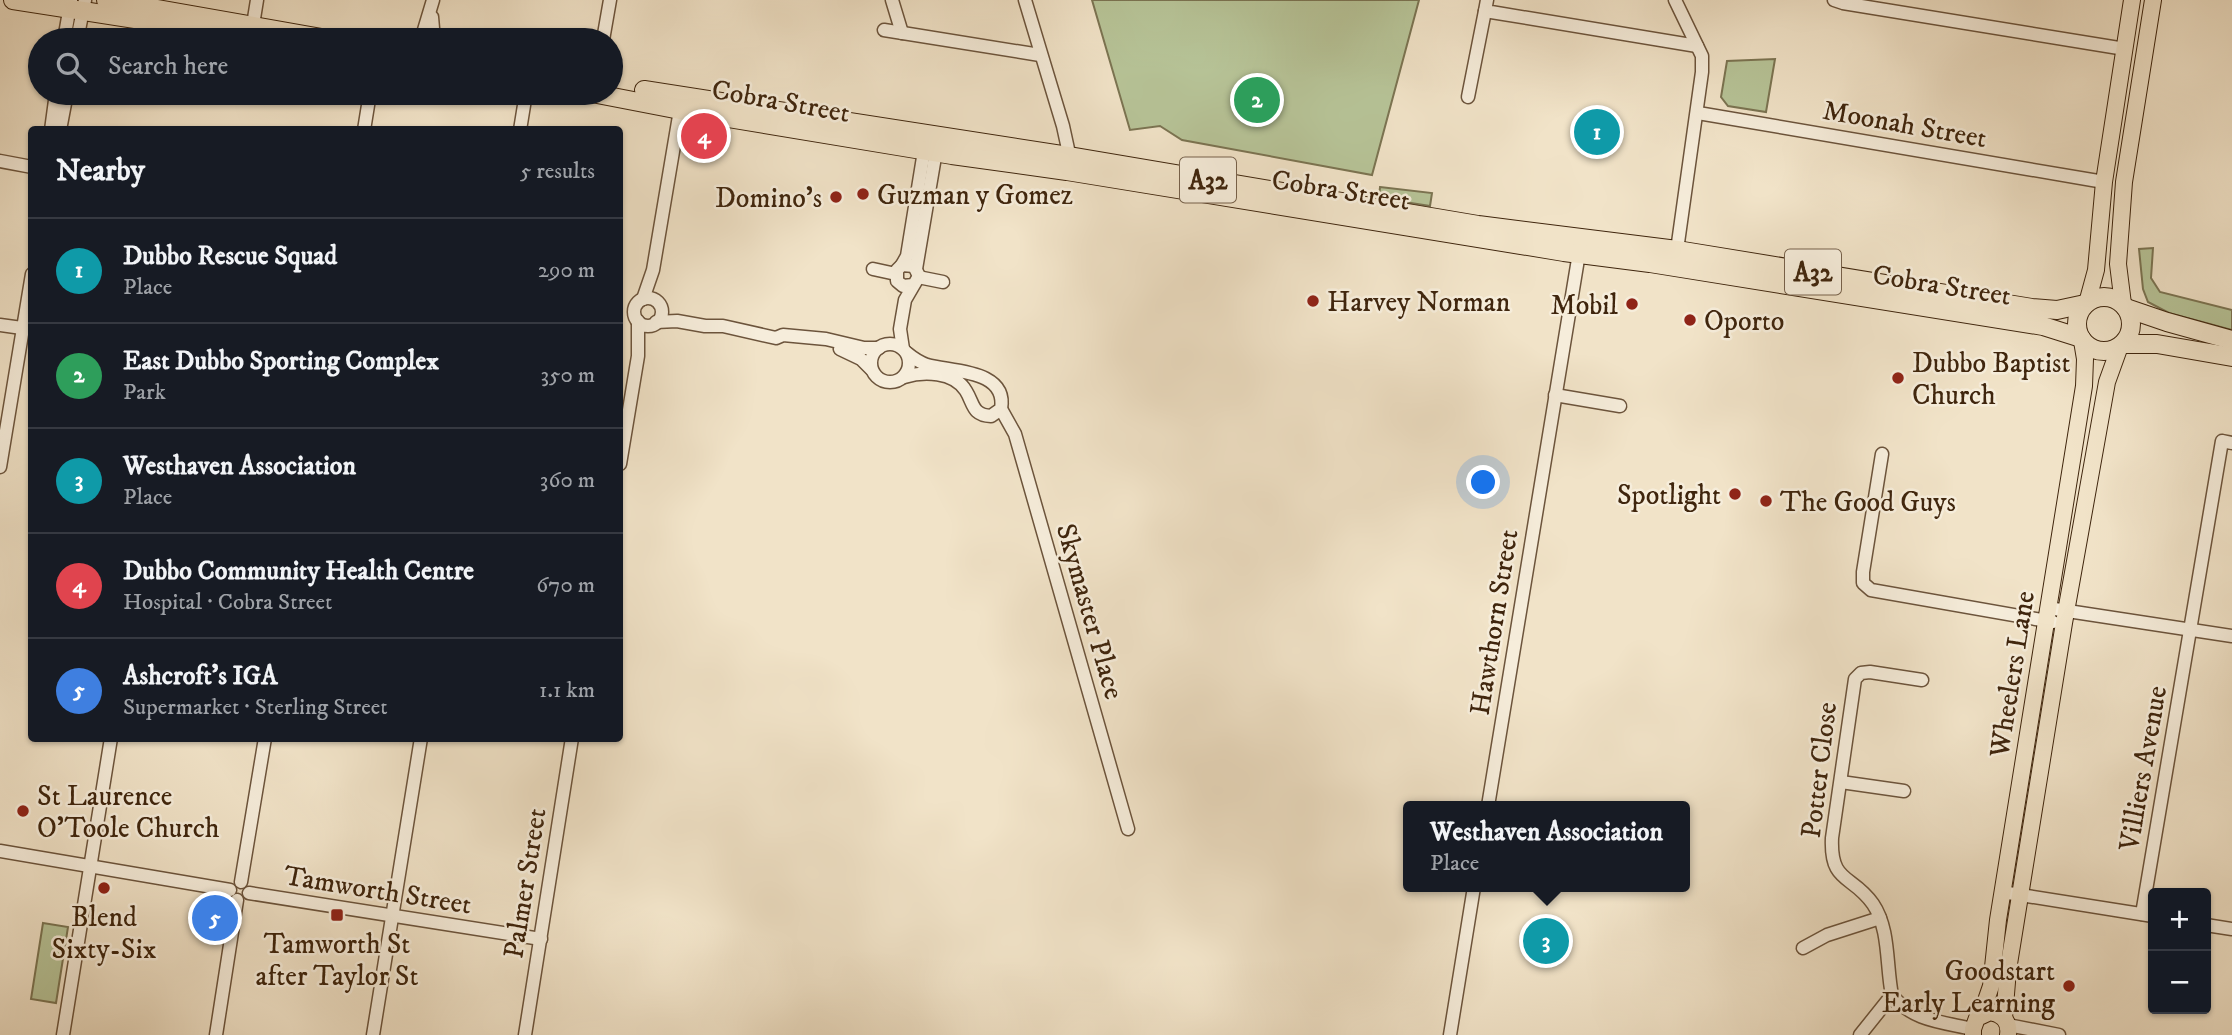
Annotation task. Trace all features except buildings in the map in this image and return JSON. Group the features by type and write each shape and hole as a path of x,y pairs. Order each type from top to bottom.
{"highway":[{"path":"13,0 77,5 232,28"},
{"path":"106,0 238,28"},
{"name":"Cobra Street","path":"623,88 655,98"},
{"path":"623,94 672,98 680,110"},
{"name":"Cobra Street","path":"623,95 655,98 931,144"},
{"name":"Cobra Street","path":"680,110 1068,163 1444,219 1685,268 2043,326 2081,339"},
{"name":"Cobra Street","path":"1580,247 1677,250 2045,310 2070,309 2086,304"},
{"name":"A32","path":"2086,304 2105,297 2160,320 2232,340"},
{"path":"2081,339 2077,324 2086,304"},
{"path":"2121,345 2131,327 2124,306"},
{"name":"A32","path":"2081,339 2090,348 2100,351 2111,351 2121,345 2157,344 2232,357"}],"main road":[{"path":"2086,304 2096,270 2104,182 2132,0"},
{"path":"2124,306 2118,264 2124,182 2153,0"},
{"name":"Wheelers Lane","path":"1976,1026 1991,986 2002,892 2084,386 2085,359 2081,339"},
{"name":"Wheelers Lane","path":"2007,1026 2006,986 2065,617 2107,382 2121,345"},
{"path":"1976,1026 1990,1012 2007,1026"}],"street":[{"path":"252,28 257,0"},
{"path":"605,28 610,0"},
{"path":"892,0 902,33"},
{"path":"1025,0 1063,126 1068,163"},
{"path":"1675,0 1702,56 1698,113 1677,250 1685,268"},
{"path":"1835,0 1843,4 2125,49"},
{"path":"68,28 77,5"},
{"path":"77,5 77,28"},
{"path":"425,28 432,5"},
{"path":"432,5 433,28"},
{"path":"1468,97 1486,6 1698,46"},
{"path":"884,30 1040,55"},
{"path":"52,126 54,105"},
{"path":"61,126 64,105"},
{"path":"365,126 368,105"},
{"path":"521,126 524,105"},
{"path":"623,446 680,110"},
{"name":"Moonah Street","path":"1698,113 2104,182"},
{"path":"871,369 872,357 889,336 895,322 900,291 898,273 907,256 931,144"},
{"path":"904,377 910,366 901,323 905,300 916,277 931,144"},
{"path":"0,162 28,166"},
{"name":"Hawthorn Street","path":"1489,801 1580,247"},
{"path":"873,269 898,273 910,264 916,277"},
{"path":"898,273 906,287 916,277"},
{"path":"916,277 943,282"},
{"path":"0,467 28,296"},
{"path":"623,306 672,312 776,338 783,335 826,339 864,348 892,344 905,351"},
{"path":"646,307 646,325 677,321 723,326"},
{"path":"638,356 661,316 646,307"},
{"path":"0,325 22,328"},
{"path":"810,339 854,355 883,382 894,383 920,373 946,377 964,387 972,406 979,414 991,416 1001,409"},
{"name":"Skymaster Place","path":"905,351 926,365 973,372 998,391 1002,401 1001,409 1015,433 1129,829"},
{"path":"1556,395 1620,406"},
{"name":"Villiers Avenue","path":"2152,888 2190,629 2222,441 2232,443"},
{"path":"1882,454 1863,572 1863,583 1871,590 1882,594 2232,636"},
{"name":"Potter Close","path":"1892,995 1880,918 1866,895 1835,869 1832,838 1855,678 1861,673 1870,672 1922,680"},
{"path":"63,1035 110,742"},
{"path":"216,1035 264,742"},
{"path":"373,1035 420,742"},
{"name":"Palmer Street","path":"525,1035 571,742"},
{"path":"1841,782 1904,790"},
{"name":"Tamworth Street","path":"0,851 541,939"},
{"path":"1450,1035 1473,892"},
{"path":"2002,892 2148,915"},
{"path":"1803,948 1827,935 1880,918"},
{"path":"2211,926 2232,929"},
{"path":"1860,1035 1892,995 1909,1012 1921,1017 1976,1026"},
{"path":"2007,1026 2059,1035"}],"green space":[{"path":"1092,0 1419,0 1372,175 1182,140 1160,126 1130,130"},
{"path":"1775,59 1766,112 1728,106 1721,97 1727,61"},
{"path":"1380,187 1432,193 1430,206 1379,198"},
{"path":"2153,248 2151,278 2160,292 2232,310 2232,330 2169,313 2148,302 2143,289 2139,249"},
{"path":"43,923 68,927 56,1003 31,999"}],"place":[{"name":"East Dubbo Sporting Complex","path":"1257,100"},
{"name":"Dubbo Rescue Squad","path":"1597,132"},
{"name":"Dubbo Community Health Centre","path":"704,136"},
{"name":"Guzman y Gomez","path":"863,194"},
{"name":"Domino's","path":"836,197"},
{"name":"Harvey Norman","path":"1313,301"},
{"name":"Mobil","path":"1632,304"},
{"name":"Oporto","path":"1690,320"},
{"name":"Dubbo Baptist Church","path":"1898,378"},
{"name":"Spotlight","path":"1735,494"},
{"name":"The Good Guys","path":"1766,501"},
{"name":"St Laurence O'Toole Church","path":"23,811"},
{"name":"Blend Sixty-Six","path":"104,888"},
{"name":"Tamworth St after Taylor St","path":"337,915"},
{"name":"Ashcroft's IGA","path":"215,918"},
{"name":"Westhaven Association","path":"1546,941"},
{"name":"Goodstart Early Learning","path":"2069,986"}]}
